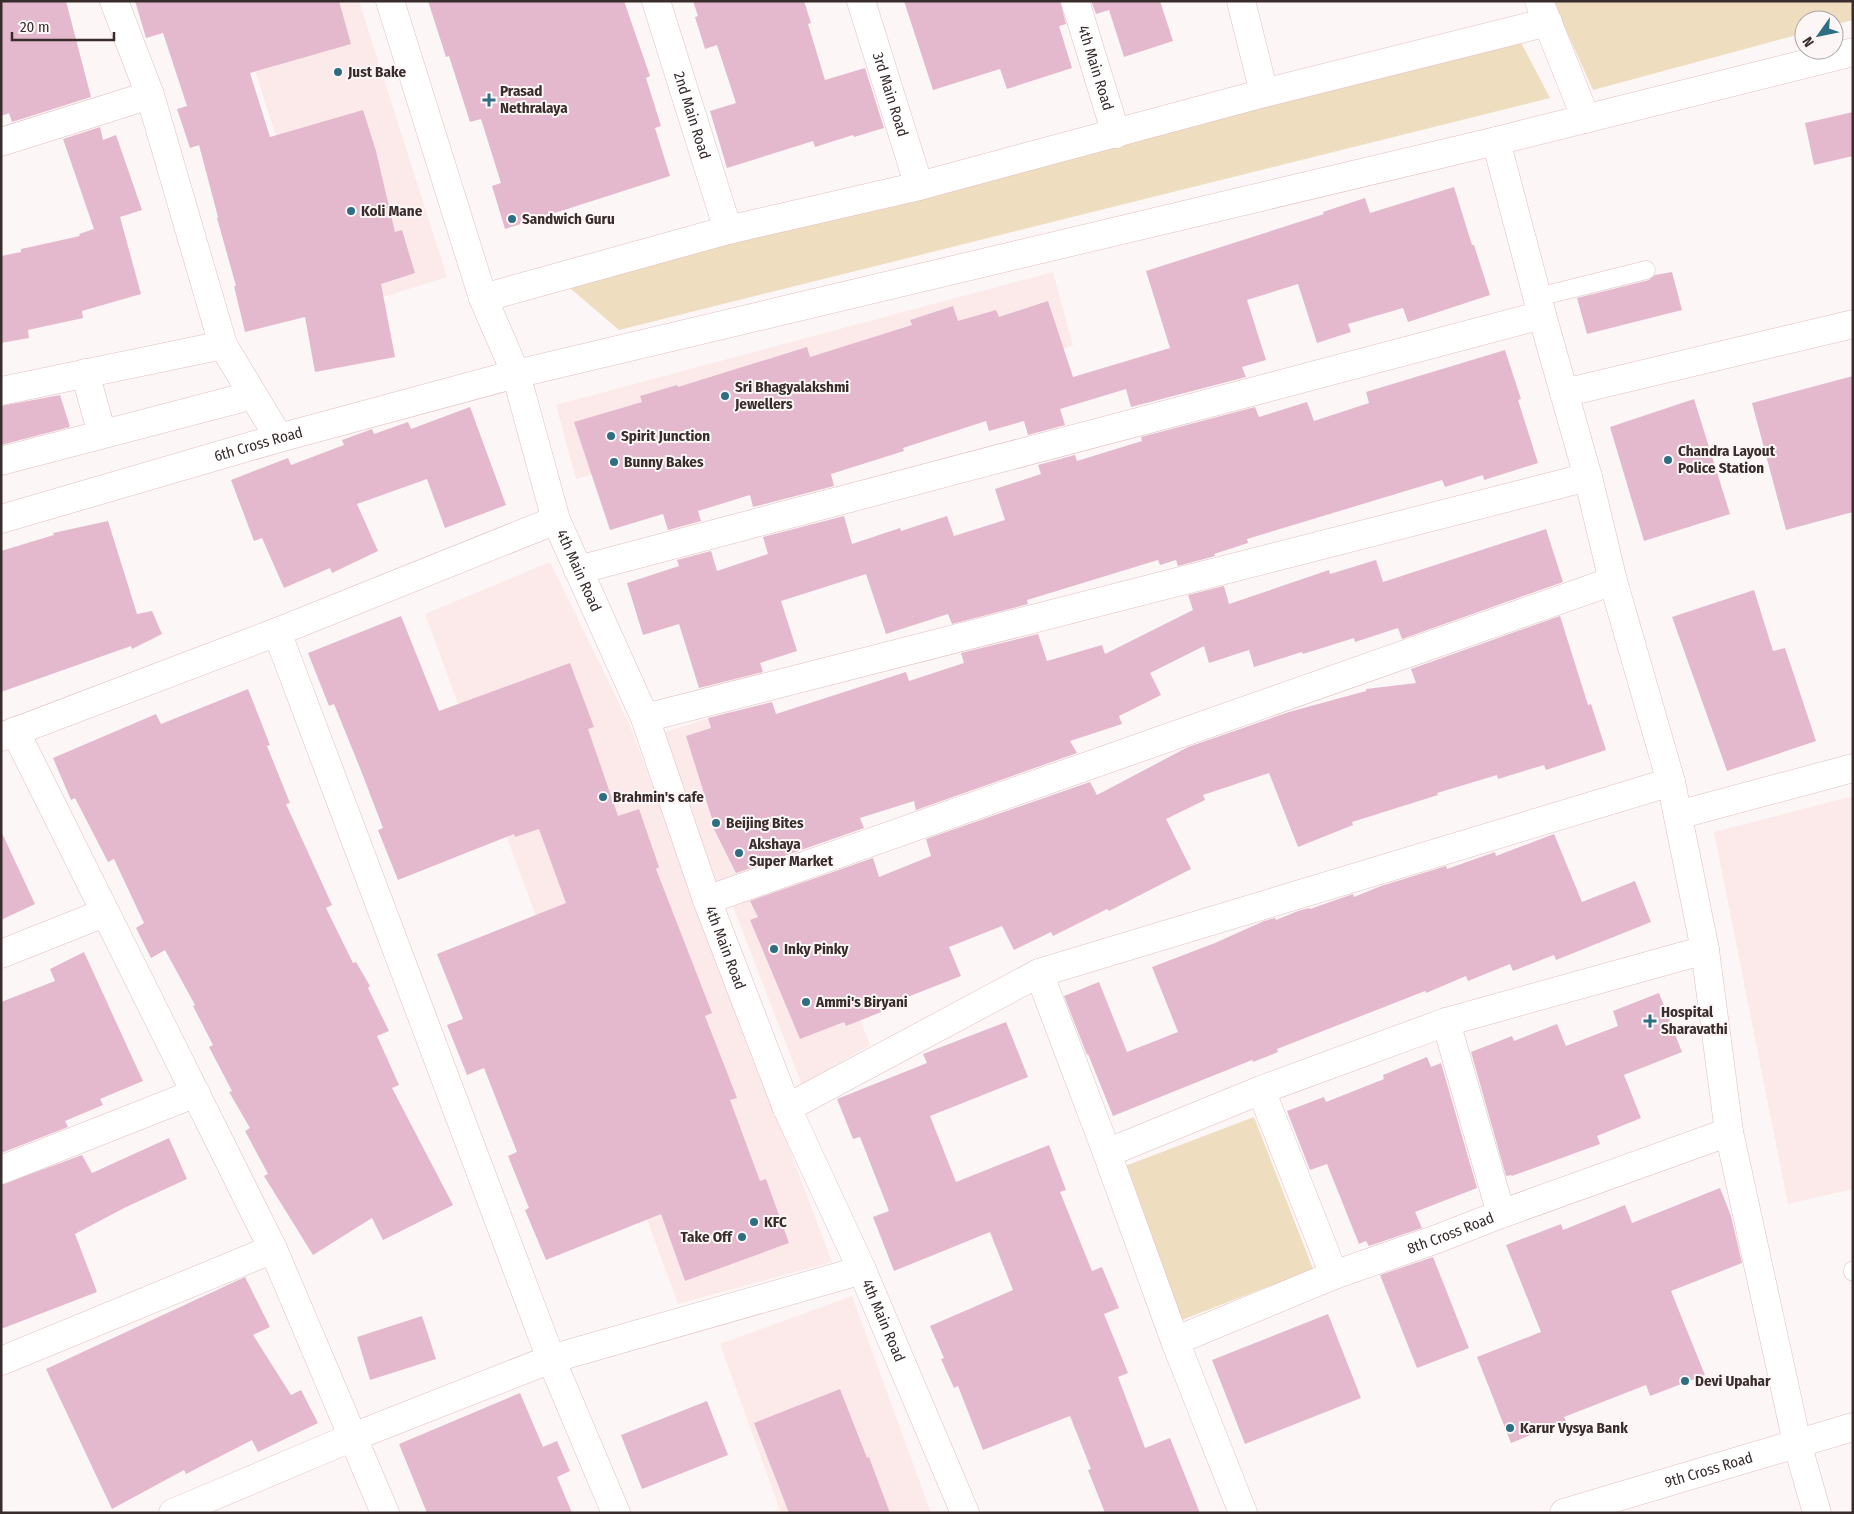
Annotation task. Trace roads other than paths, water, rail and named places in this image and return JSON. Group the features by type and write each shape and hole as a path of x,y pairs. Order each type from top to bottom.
{"street":[{"path":"114,1 150,95 223,344 279,438"},
{"name":"4th Main Road","path":"390,1 483,298 516,374 556,520 645,718 707,900 788,1108 862,1270 965,1513"},
{"name":"2nd Main Road","path":"656,1 728,230"},
{"name":"3rd Main Road","path":"861,1 919,186"},
{"name":"4th Main Road","path":"1076,1 1116,134"},
{"path":"1241,1 1264,93"},
{"path":"483,298 728,230 919,186 1116,134 1543,12 1586,119"},
{"name":"6th Cross Road","path":"1,519 279,438 516,374 1496,141 1853,52"},
{"path":"1,142 150,95"},
{"path":"1496,141 1588,477 1613,581 1671,782 1705,950 1729,1132 1797,1443 1817,1513"},
{"path":"578,570 1540,306"},
{"path":"1564,393 1853,324"},
{"path":"1,391 223,344"},
{"path":"85,373 102,434"},
{"path":"1,461 253,395"},
{"path":"645,718 1588,477"},
{"path":"385,1513 273,1249 104,912 8,734 277,632 556,520"},
{"path":"707,900 1613,581"},
{"path":"277,632 551,1360 616,1513"},
{"path":"1678,815 1853,768"},
{"path":"788,1108 1039,973 1671,782"},
{"path":"1,954 104,912"},
{"path":"1107,1153 1261,1090 1446,1022 1705,950"},
{"path":"1039,973 1175,1341 1243,1513"},
{"path":"1446,1022 1501,1214"},
{"path":"1261,1090 1334,1275"},
{"path":"1,1170 196,1093"},
{"name":"8th Cross Road","path":"1175,1341 1334,1275 1437,1240 1501,1214 1729,1132"},
{"path":"1,1361 273,1249"},
{"path":"173,1513 353,1437 551,1360 862,1270"},
{"name":"9th Cross Road","path":"1564,1513 1853,1427"}],"lane":[{"path":"1540,306 1646,270"}],"place":[{"name":"Just Bake","path":"338,72"},
{"name":"Prasad Nethralaya","path":"489,100"},
{"name":"Koli Mane","path":"351,211"},
{"name":"Sandwich Guru","path":"512,219"},
{"name":"Sri Bhagyalakshmi Jewellers","path":"725,396"},
{"name":"Spirit Junction","path":"611,436"},
{"name":"Chandra Layout Police Station","path":"1668,460"},
{"name":"Bunny Bakes","path":"614,462"},
{"name":"Brahmin's cafe","path":"603,797"},
{"name":"Beijing Bites","path":"716,823"},
{"name":"Akshaya Super Market","path":"739,853"},
{"name":"Inky Pinky","path":"774,949"},
{"name":"Ammi's Biryani","path":"806,1002"},
{"name":"Hospital Sharavathi","path":"1650,1021"},
{"name":"KFC","path":"754,1222"},
{"name":"Take Off","path":"742,1237"},
{"name":"Devi Upahar","path":"1685,1381"},
{"name":"Karur Vysya Bank","path":"1510,1428"}]}
